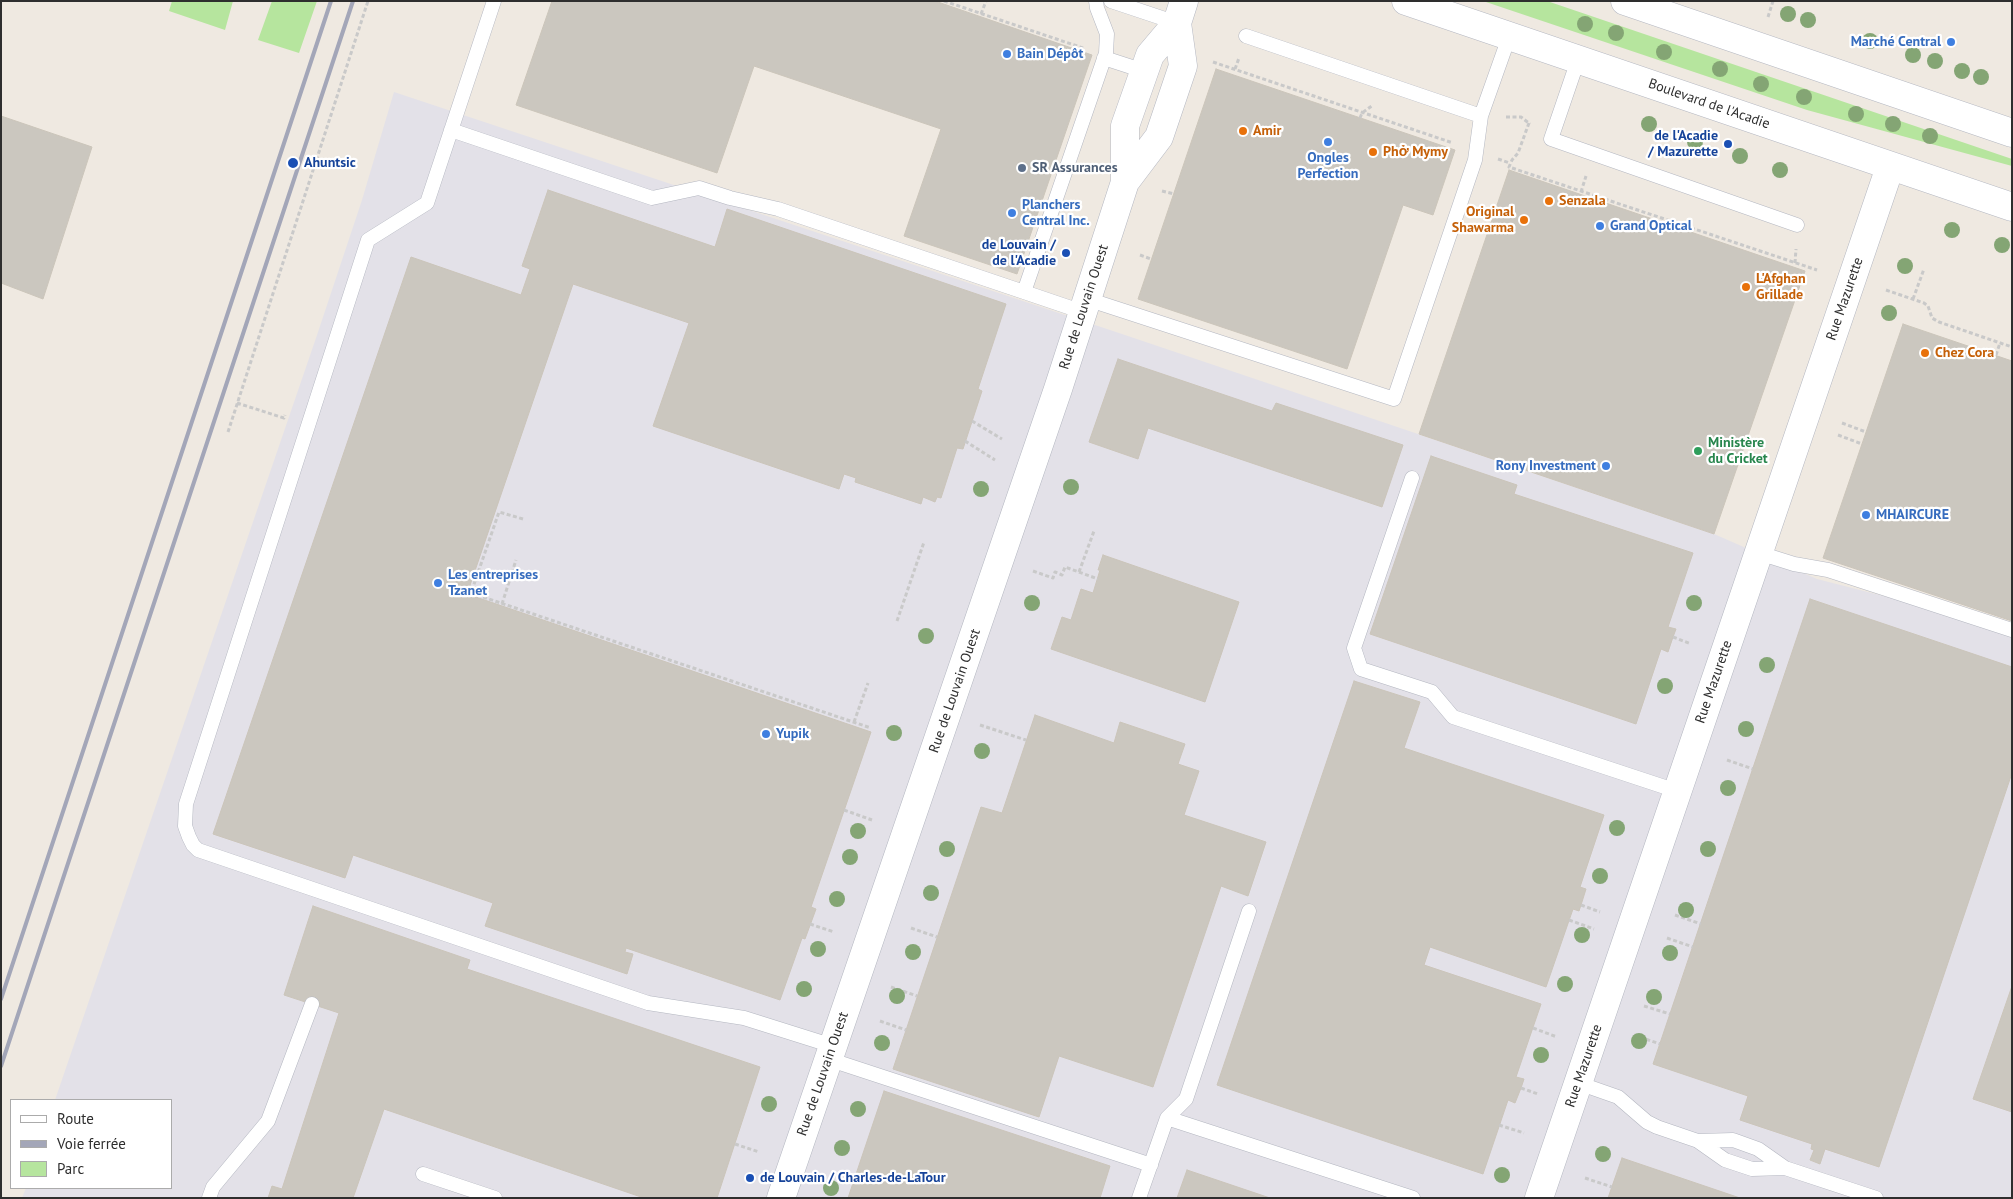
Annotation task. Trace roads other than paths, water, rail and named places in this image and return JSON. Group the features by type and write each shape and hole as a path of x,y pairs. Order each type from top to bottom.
{"street":[{"name":"Boulevard de l'Acadie","path":"1406,1 2012,207"},
{"path":"1625,1 2012,133"},
{"name":"Rue de Louvain Ouest","path":"781,1198 1085,305 1125,182 1125,126 1150,56 1181,12"},
{"name":"Rue de Louvain Ouest","path":"1125,182 1159,137 1183,66 1181,12"},
{"name":"Rue Mazurette","path":"1538,1198 1890,167"}],"lane":[{"path":"494,1 427,203 368,240 186,804 184,816 193,845 198,850 648,1003 744,1018 831,1052 1151,1165"},
{"path":"1024,292 1104,58 1107,34 1096,1"},
{"path":"1111,1 1181,12"},
{"path":"1246,36 1481,116"},
{"path":"451,130 652,198 699,188 730,198 778,209 1024,292 1085,305 1394,398 1475,160 1481,116 1510,37"},
{"path":"1104,58 1144,71"},
{"path":"1578,60 1551,139 1797,226"},
{"path":"1412,478 1354,648 1361,669 1432,692 1453,717 1678,790"},
{"path":"1759,553 1794,564 1828,570 2012,630"},
{"path":"1139,1198 1167,1118 1186,1099 1249,910"},
{"path":"209,1198 213,1187 268,1121 312,1004"},
{"path":"1578,1082 1618,1097 1639,1116 1657,1127 1698,1141 1725,1160 1752,1170 1785,1168"},
{"path":"1167,1118 1413,1198"},
{"path":"1698,1141 1733,1140 1758,1149 1785,1168 1876,1198"},
{"path":"423,1174 494,1198"}],"railway":[{"path":"1,999 331,1"},
{"path":"1,1066 353,1"}],"place":[{"name":"Marché Central","path":"1951,42"},
{"name":"Bain Dépôt","path":"1007,54"},
{"name":"Amir","path":"1243,131"},
{"name":"Ongles Perfection","path":"1328,142"},
{"name":"de l'Acadie / Mazurette","path":"1728,144"},
{"name":"Phở Mymy","path":"1373,152"},
{"name":"Ahuntsic","path":"293,163"},
{"name":"SR Assurances","path":"1022,168"},
{"name":"Senzala","path":"1549,201"},
{"name":"Planchers Central Inc.","path":"1012,213"},
{"name":"Original Shawarma","path":"1524,220"},
{"name":"Grand Optical","path":"1600,226"},
{"name":"de Louvain / de l'Acadie","path":"1066,253"},
{"name":"L'Afghan Grillade","path":"1746,287"},
{"name":"Chez Cora","path":"1925,353"},
{"name":"Ministère du Cricket","path":"1698,451"},
{"name":"Rony Investment","path":"1606,466"},
{"name":"MHAIRCURE","path":"1866,515"},
{"name":"Les entreprises Tzanet","path":"438,583"},
{"name":"Yupik","path":"766,734"},
{"name":"de Louvain / Charles-de-LaTour","path":"750,1178"}]}
